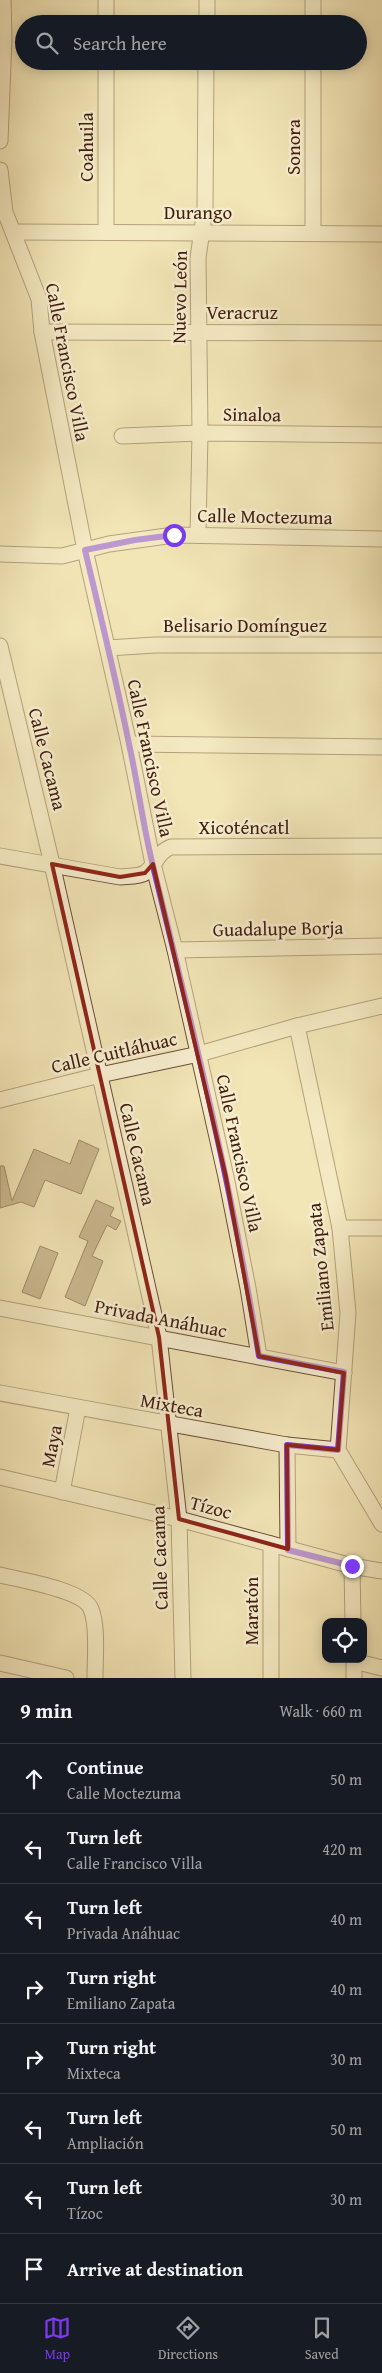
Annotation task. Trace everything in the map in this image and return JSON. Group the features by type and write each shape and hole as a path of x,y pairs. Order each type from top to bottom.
{"street":[{"path":"0,141 3,0"},
{"path":"106,0 106,15"},
{"path":"207,0 207,15"},
{"path":"313,0 313,15"},
{"name":"Coahuila","path":"106,70 106,232"},
{"name":"Nuevo León","path":"198,534 200,433 198,332 200,232 205,209 206,70"},
{"name":"Sonora","path":"313,70 313,233"},
{"name":"Calle Francisco Villa","path":"0,170 5,212 39,299 42,332 85,550 129,744 152,864 175,950 245,1270 259,1356"},
{"name":"Durango","path":"14,232 382,234"},
{"name":"Veracruz","path":"42,332 382,333"},
{"name":"Sinaloa","path":"122,436 200,433 382,435"},
{"name":"Calle Moctezuma","path":"0,554 62,556 135,540 198,534 382,539"},
{"name":"Belisario Domínguez","path":"108,648 155,645 382,645"},
{"name":"Calle Cacama","path":"0,646 52,864 159,1337 179,1519 183,1678"},
{"path":"129,744 382,747"},
{"name":"Xicoténcatl","path":"0,856 120,877 145,873 163,850 171,847 382,846"},
{"name":"Guadalupe Borja","path":"175,950 382,946"},
{"name":"Calle Cuitláhuac","path":"0,1098 198,1054 297,1026 382,1006"},
{"name":"Emiliano Zapata","path":"297,1026 340,1228 348,1313 338,1450"},
{"path":"340,1228 382,1228"},
{"name":"Privada Anáhuac","path":"0,1308 344,1372"},
{"name":"Mixteca","path":"0,1393 168,1425 287,1445 338,1450"},
{"name":"Maya","path":"62,1492 78,1408"},
{"path":"287,1445 288,1550"},
{"path":"338,1450 382,1524"},
{"name":"Tízoc","path":"0,1477 179,1519 352,1566 382,1571"},
{"name":"Maratón","path":"271,1678 272,1544"},
{"path":"352,1566 353,1618"},
{"path":"0,1576 74,1594 88,1604 94,1619 95,1678"},
{"path":"0,1663 66,1678"},
{"path":"354,1663 354,1678"},
{"path":"364,1663 382,1668"}],"highlighted area":[{"path":"52,864 120,877 145,873 153,864 226,1177 259,1356 344,1373 338,1450 287,1445 288,1549 179,1519 159,1337"}],"building":[{"path":"79,1140 99,1149 81,1194 45,1180 34,1207 21,1202 0,1208 0,1166 4,1166 12,1201 34,1149 70,1164"},
{"path":"96,1200 114,1208 110,1216 121,1221 116,1230 107,1225 92,1256 103,1261 85,1306 65,1297 88,1241 79,1237"},
{"path":"40,1246 58,1253 40,1299 22,1292"}],"route":[{"path":"174,535 109,544 85,550 129,744 152,864 175,950 226,1177 248,1288 259,1356 344,1372 338,1450 287,1445 288,1550 352,1566"}]}
